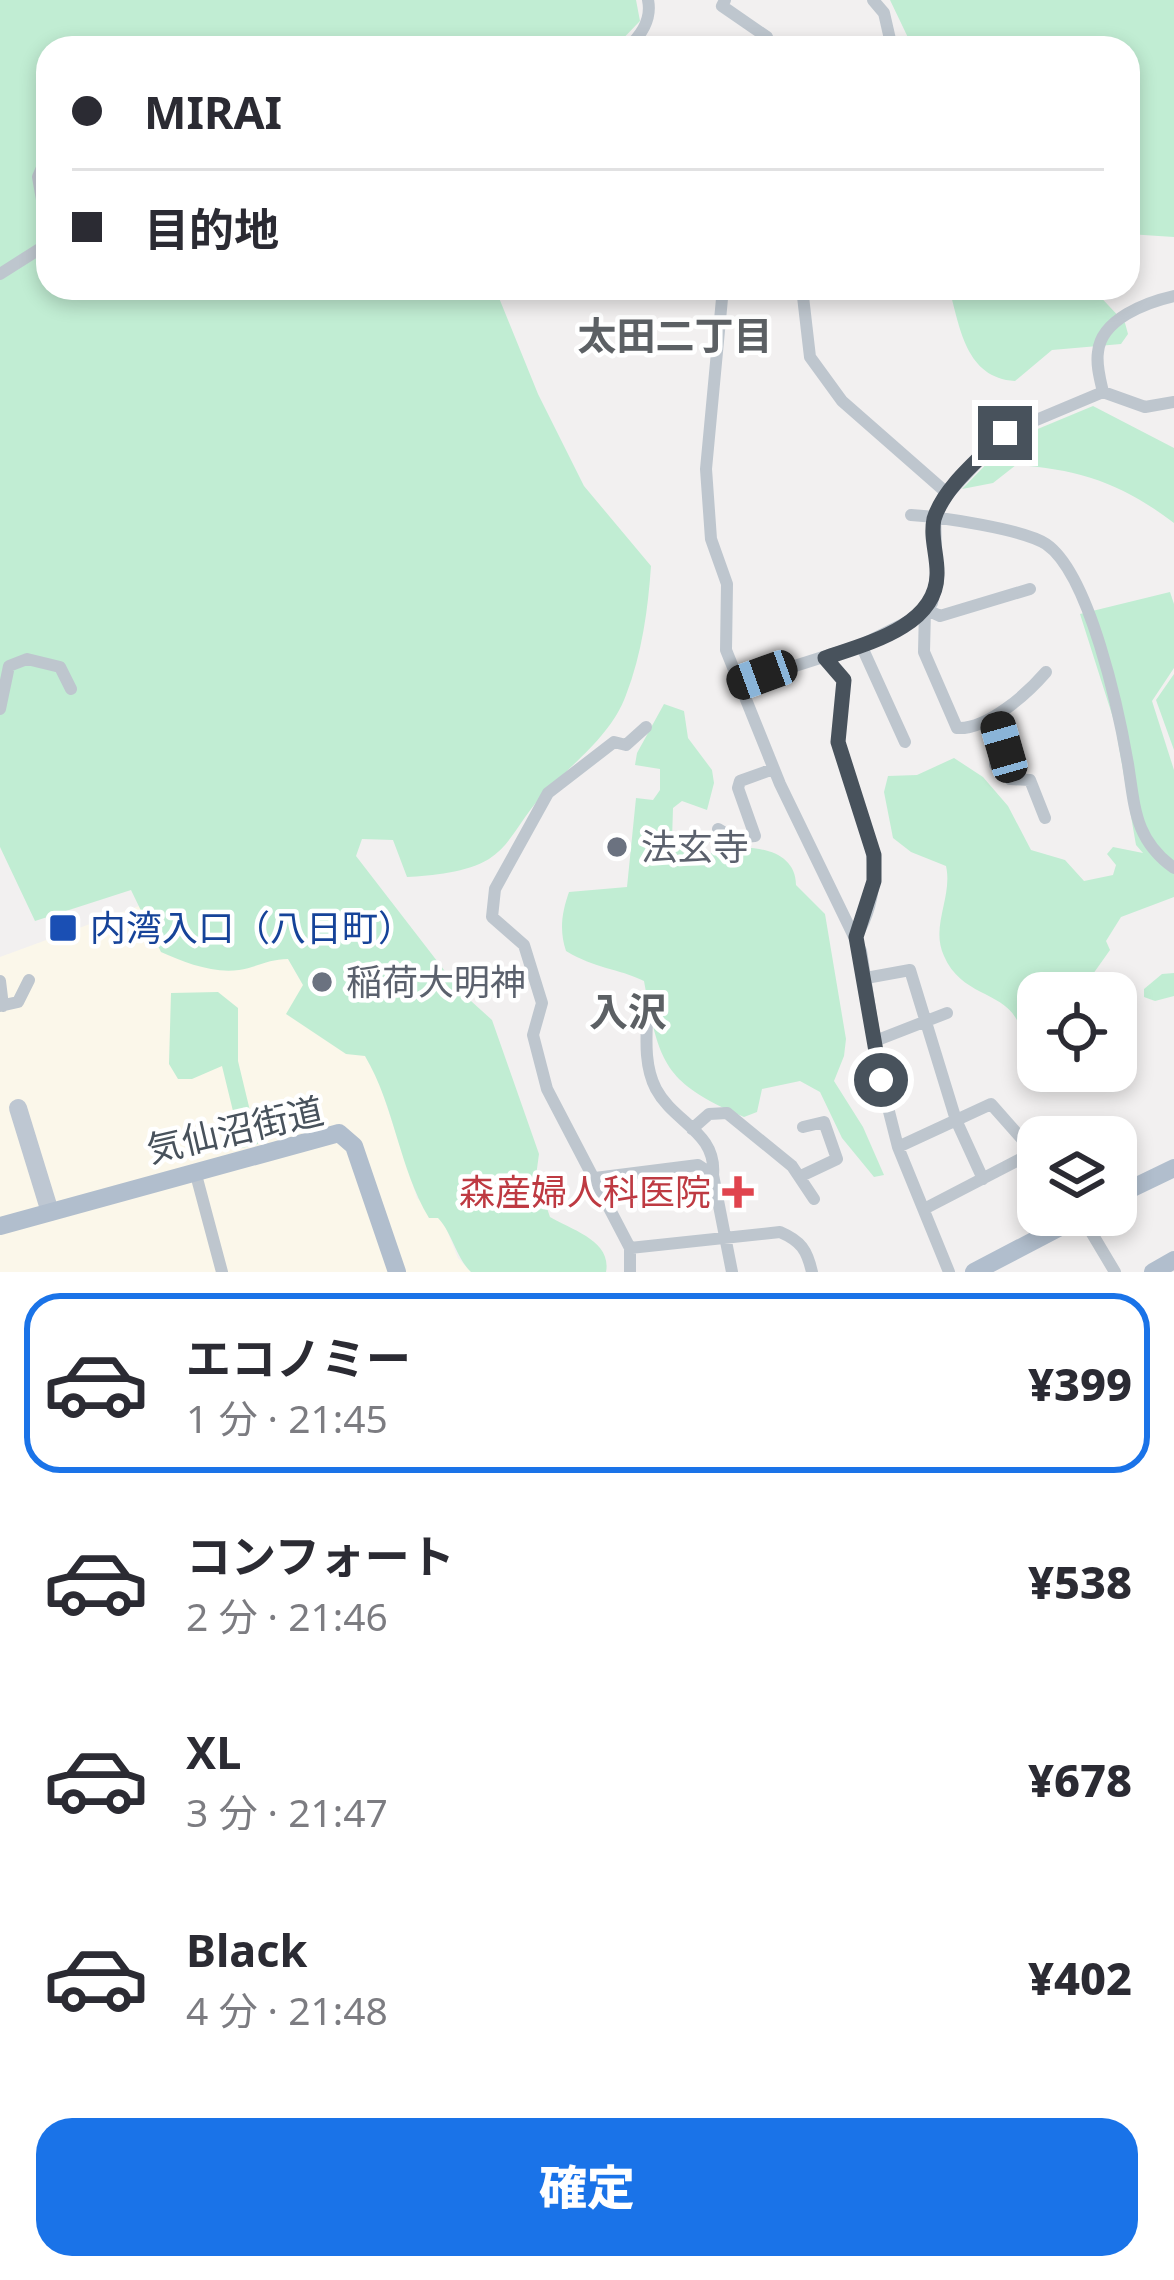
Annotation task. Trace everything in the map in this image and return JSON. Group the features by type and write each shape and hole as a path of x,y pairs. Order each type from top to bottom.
{"main road":[{"name":"気仙沼街道","path":"0,1226 331,1134 346,1137 357,1155 397,1272"},
{"path":"1137,1186 1174,1168"},
{"path":"974,1272 1042,1236"},
{"path":"1153,1272 1174,1260"}],"street":[{"path":"640,36 650,9 648,0"},
{"path":"725,0 722,6 766,36"},
{"path":"873,0 884,13 889,36"},
{"path":"0,274 36,251"},
{"path":"1103,392 1097,350 1108,329 1125,315 1174,296"},
{"path":"720,300 706,470 711,539 727,584 725,641 773,769 816,865 856,937 898,1147 949,1272"},
{"path":"803,300 810,357 842,401 948,494"},
{"path":"738,684 861,645 915,618 932,603 938,577 935,517 948,494 1005,433 1103,392 1145,406 1174,402"},
{"path":"911,515 1003,530 1046,544 1074,578 1118,705 1138,830 1174,868"},
{"path":"925,609 940,616 1030,589"},
{"path":"925,609 925,652 957,728 969,729 996,718 1046,672"},
{"path":"861,645 905,742"},
{"path":"825,658 844,680 838,742 874,855 874,881 856,937"},
{"path":"0,709 9,665 27,659 60,668 71,688"},
{"path":"996,718 1004,747 995,765 1010,779 1030,779 1045,818"},
{"path":"630,1272 630,1248 547,1089 533,1035 542,1003 524,945 492,916 495,889 548,793 614,742 626,745 646,727"},
{"path":"718,829 733,838 755,836 738,788 740,781 773,769"},
{"path":"866,978 910,970 956,1120 983,1179"},
{"path":"0,981 2,1006 18,1002 29,980"},
{"path":"875,1041 947,1013"},
{"path":"647,1020 645,1052 656,1089 706,1139 714,1161 732,1272"},
{"path":"898,1147 992,1104 1017,1133"},
{"path":"9,1109 50,1212"},
{"path":"692,1129 709,1114 727,1113 801,1176 814,1199"},
{"path":"801,1176 837,1159 824,1121 802,1127"},
{"path":"926,1208 1017,1164"},
{"path":"596,1178 698,1165 713,1175"},
{"path":"195,1171 223,1272"},
{"path":"630,1248 780,1232 808,1252 812,1272"},
{"path":"1094,1236 1115,1272"}],"shaded area":[{"path":"139,906 161,952 238,970 267,959 288,959 303,985 365,1056 378,1079 417,1198 444,1223 458,1258 471,1272 0,1272 0,957"}],"green space":[{"path":"0,0 636,0 640,21 626,36 36,36 36,300 500,300 538,394 584,486 651,566 640,648 618,712 596,742 543,795 502,849 471,867 407,877 393,840 362,839 356,856 461,992 492,1020 539,1154 536,1176 550,1217 597,1244 606,1272 471,1272 443,1224 429,1218 419,1199 365,1056 346,1054 286,1014 303,985 288,959 229,971 170,956 161,952 131,890 35,921 0,847"},
{"path":"890,0 1174,0 1174,237 1140,235 1140,36 907,36"},
{"path":"952,300 1103,300 1125,323 1128,334 1121,344 1052,350 1015,381 999,378 975,361"},
{"path":"1093,406 1174,448 1174,523 1118,489 1060,470 1016,465 993,483 962,489 1009,441"},
{"path":"1170,592 1174,604 1174,668 1152,701 1174,770 1174,897 1121,917 1106,941 1110,950 1094,972 1017,972 1017,1021 1009,1009 955,973 944,956 939,934 946,866 911,852 893,838 884,792 888,776 917,775 954,758 983,777 1008,806 1031,850 1065,860 1084,881 1113,875 1116,865 1107,854 1113,847 1143,853 1136,845 1115,724 1080,614"},
{"path":"1174,674 1174,750 1156,700"},
{"path":"664,704 684,711 688,738 712,770 714,783 707,810 682,801 673,808 672,840 691,856 747,848 781,857 794,873 796,885 825,914 846,1039 834,1081 863,1127 884,1175 874,1177 842,1138 820,1092 800,1081 762,1089 757,1112 744,1117 697,1093 681,1081 661,1052 644,981 566,951 562,921 569,892 627,887 636,798 653,800 660,790 660,769 635,765 637,753"},
{"path":"1174,973 1174,996 1155,1001 1144,997 1144,989 1162,974"},
{"path":"218,992 238,1008 238,1061 258,1144 242,1148 222,1066 192,1079 178,1079 169,1064 171,993"}],"place":[{"name":"法玄寺","path":"617,847"},
{"name":"内湾入口（八日町）","path":"63,928"},
{"name":"稲荷大明神","path":"322,982"},
{"name":"森産婦人科医院","path":"738,1192"}],"district":[{"name":"太田二丁目","path":"675,336"},
{"name":"入沢","path":"628,1012"}],"route":[{"path":"881,1080 856,937 874,881 874,855 838,742 844,680 825,658 884,634 932,603 938,577 935,517 948,494 1005,433"}]}
